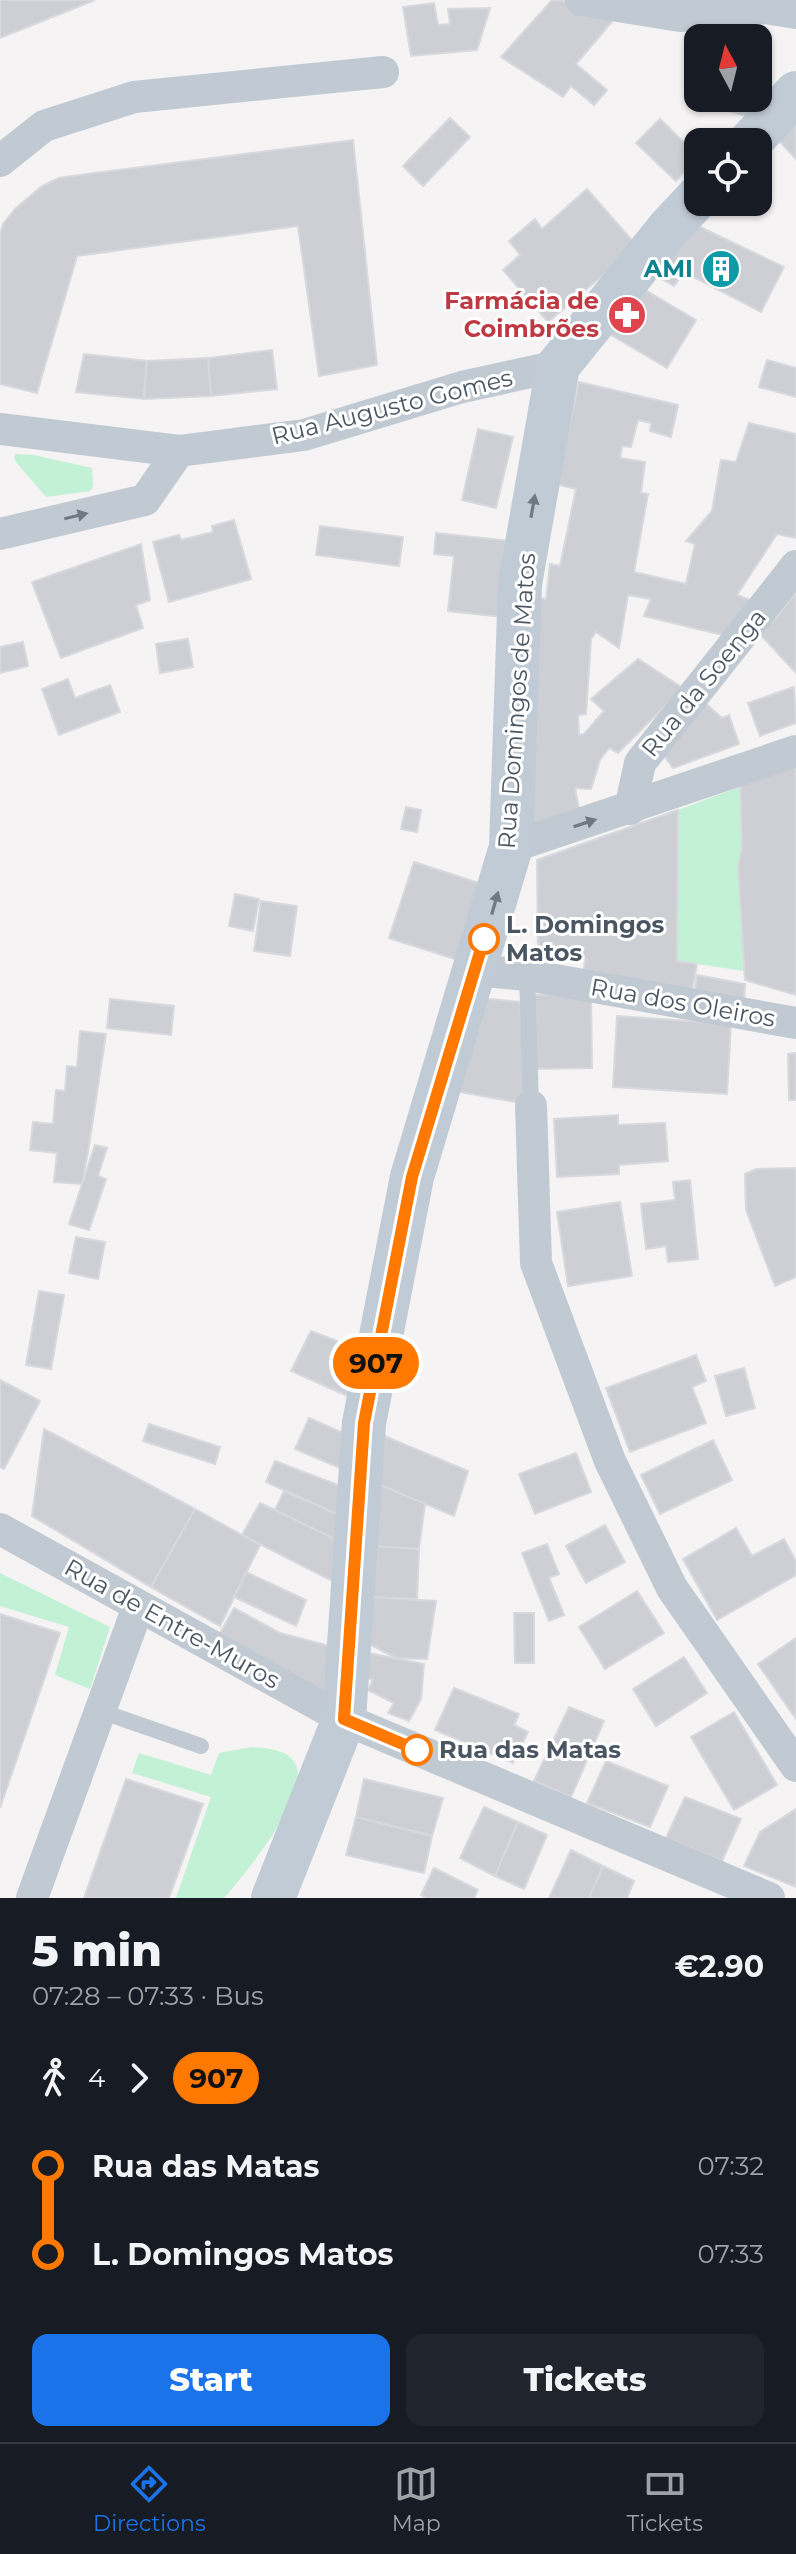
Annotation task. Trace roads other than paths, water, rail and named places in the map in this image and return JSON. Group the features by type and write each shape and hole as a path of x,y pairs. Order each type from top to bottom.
{"main road":[{"path":"763,128 796,93"},
{"name":"Rua Domingos de Matos","path":"273,1898 344,1719 364,1423 412,1177 511,847 520,584 558,366 684,212"}],"street":[{"path":"581,0 680,16 765,8 796,13"},
{"path":"0,161 44,126 134,97 383,72"},
{"name":"Rua Augusto Gomes","path":"0,429 179,451 304,435 462,387 558,366"},
{"path":"0,534 145,500 179,451"},
{"name":"Rua da Soenga","path":"630,809 640,763 796,566"},
{"path":"511,847 796,751"},
{"name":"Rua dos Oleiros","path":"475,970 527,975 796,1023"},
{"path":"531,1106 536,1263 610,1461 672,1588 796,1766"},
{"name":"Rua de Entre-Muros","path":"0,1529 344,1719"},
{"path":"32,1898 138,1607"},
{"path":"344,1719 769,1898"}],"lane":[{"path":"527,975 531,1106"},
{"path":"100,1711 201,1746"}],"place":[{"name":"AMI","path":"721,269"},
{"name":"Farmácia de Coimbrões","path":"627,315"},
{"name":"L. Domingos Matos","path":"484,939"},
{"name":"Rua das Matas","path":"417,1750"}]}
